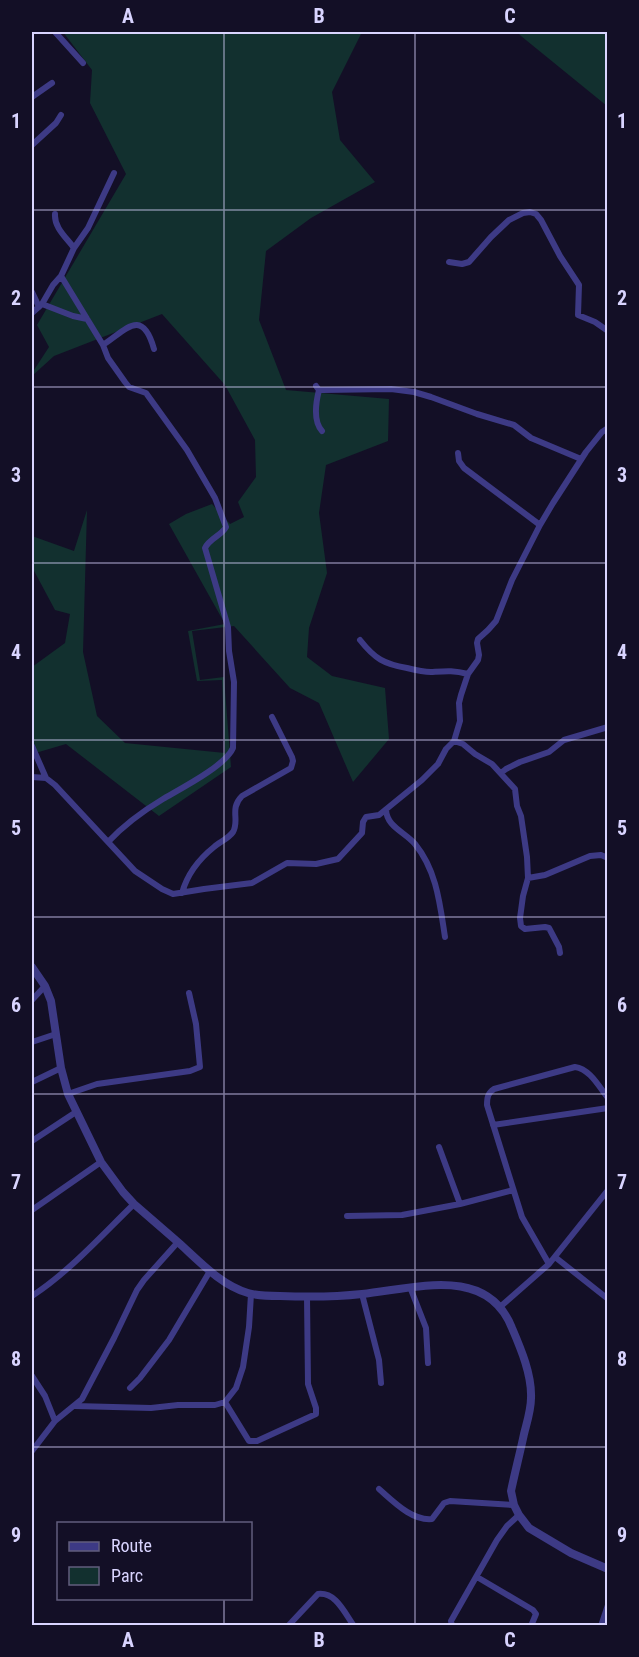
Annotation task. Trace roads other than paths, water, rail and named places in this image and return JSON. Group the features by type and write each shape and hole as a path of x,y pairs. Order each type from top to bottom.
{"street":[{"path":"55,32 83,63"},
{"path":"32,97 52,83"},
{"path":"32,145 61,116"},
{"path":"32,313 40,306 61,276 74,248 88,228 114,173"},
{"path":"449,262 462,264 469,262 509,220 523,213 536,214 579,285 578,315 595,322 608,332"},
{"path":"55,214 54,220 74,248"},
{"path":"61,276 124,382 129,387 146,393 187,450 215,498 226,527 223,532 207,543 205,552 228,627 234,682 234,740 230,755 219,765 138,816 108,842"},
{"path":"32,292 40,306 87,320"},
{"path":"103,345 123,330 140,324 152,340 154,349"},
{"path":"322,431 317,421 318,388 391,389 414,392 514,425 531,438 581,459"},
{"path":"32,746 46,778 62,791 135,871 167,892 182,894 252,883 287,863 316,864 338,859 362,834 366,817 380,815 430,774 454,741 459,721 459,703 468,674 479,655 478,639 496,621 512,580 540,525 581,459 595,440 608,428"},
{"path":"458,453 459,461 464,468 540,525"},
{"path":"360,640 375,657 394,666 423,672 450,670 468,674"},
{"path":"182,894 187,879 199,862 232,833 235,806 238,800 291,768 292,757 272,717"},
{"path":"501,773 520,762 549,752 564,740 607,729"},
{"path":"454,741 463,744 492,764 513,785 521,816 528,878 523,896 521,926 525,929 549,928 560,953"},
{"path":"32,777 46,778"},
{"path":"386,810 389,822 408,836 424,858 437,888 444,919 445,937"},
{"path":"528,878 545,875 590,856 608,858"},
{"path":"32,967 51,1000 60,1068 68,1094 101,1162 134,1204 210,1271 234,1288 251,1294 307,1297 362,1294 431,1285 463,1287 478,1291 500,1307 510,1322 530,1387 530,1410 511,1491 514,1505 529,1528 571,1553 608,1569"},
{"path":"32,1000 45,986"},
{"path":"68,1094 97,1084 190,1071 200,1067 196,1024 189,993"},
{"path":"32,1042 56,1034"},
{"path":"549,1264 522,1217 487,1105 489,1092 575,1067 588,1073 608,1098"},
{"path":"32,1082 60,1068"},
{"path":"493,1125 608,1108"},
{"path":"32,1141 76,1112"},
{"path":"439,1147 460,1204"},
{"path":"32,1210 101,1162"},
{"path":"347,1216 402,1215 460,1204 513,1190"},
{"path":"500,1307 549,1264 608,1190"},
{"path":"32,1296 69,1268 134,1204"},
{"path":"32,1451 55,1421 75,1406 85,1393 137,1290 178,1242"},
{"path":"555,1257 608,1299"},
{"path":"130,1388 170,1340 210,1271"},
{"path":"410,1287 426,1328 428,1363"},
{"path":"75,1406 151,1408 215,1405 225,1402 236,1388 243,1367 251,1294"},
{"path":"362,1294 379,1360 381,1383"},
{"path":"225,1402 249,1442 257,1441 316,1414 308,1384 307,1297"},
{"path":"32,1376 45,1396 55,1421"},
{"path":"379,1489 403,1509 425,1520 432,1519 444,1503 450,1501 514,1505"},
{"path":"452,1626 451,1621 497,1540 519,1515"},
{"path":"477,1577 533,1610 537,1614 531,1626"},
{"path":"288,1626 318,1594 326,1593 334,1598 354,1626"},
{"path":"601,1626 608,1605"}]}
